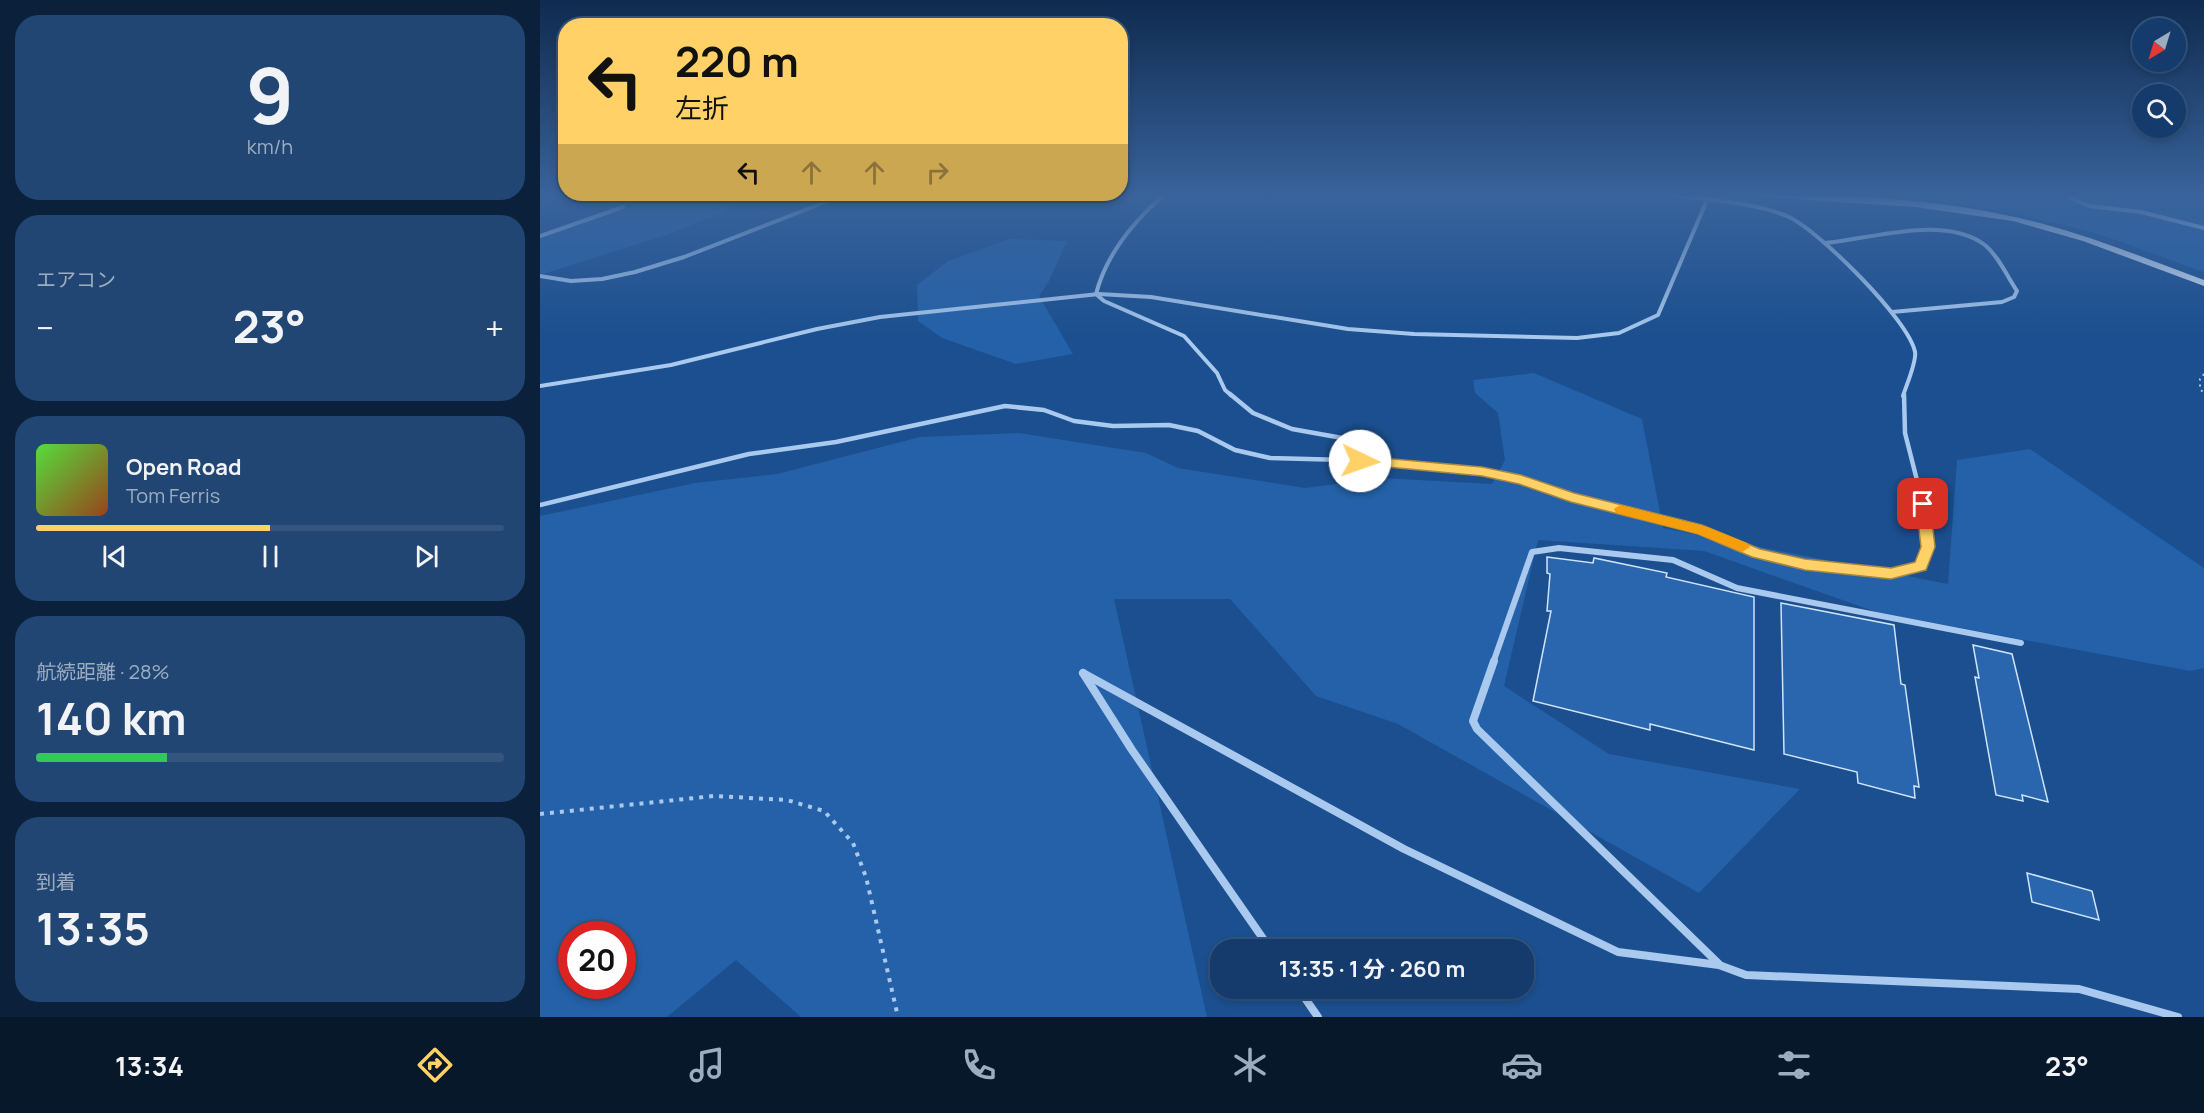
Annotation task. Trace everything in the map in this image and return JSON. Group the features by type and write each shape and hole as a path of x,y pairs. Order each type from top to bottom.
{"street":[{"path":"2091,241 2204,283"},
{"path":"1719,964 1478,729 1473,721 1532,552 1559,548 1673,560 1737,588 2022,643"},
{"path":"1263,939 1132,750 1083,673 1404,849 1618,952 1719,964 1746,975 2079,989 2178,1017"},
{"path":"1306,999 1318,1017"}],"lane":[{"path":"540,276 572,281 635,273 724,241"},
{"path":"1096,294 1097,286 1114,254 1124,241"},
{"path":"540,386 671,365 817,329 880,318 1096,294 1126,294 1348,329 1414,334 1577,338 1619,333 1658,315 1689,241"},
{"path":"1825,243 1859,241"},
{"path":"1892,312 2002,302 2013,297 2017,291 1984,245 1978,241"},
{"path":"540,505 749,454 847,440 1005,406 1044,410 1074,421 1113,426 1169,425 1198,431 1235,450 1270,458 1382,461 1482,472 1521,480 1571,497 1702,530 1758,553 1805,564 1891,574 1910,570 1920,566 1928,547 1923,504 1904,424 1903,397 1916,354 1909,335 1892,312 1825,243"},
{"path":"1096,294 1104,300 1184,336 1217,373 1225,390 1253,413 1292,429 1370,443 1377,448 1382,461"}],"path":[{"path":"2204,374 2200,379 2200,388 2204,393"},
{"path":"540,814 714,796 787,800 824,811 853,843 866,877 898,1017"}],"shaded area":[{"path":"540,241 646,241 540,275"},
{"path":"1003,241 1067,241 1049,281 1039,296 1073,354 1016,364 942,338 918,321 917,285 948,261"},
{"path":"2121,241 2204,241 2204,272"},
{"path":"1534,373 1642,419 1663,528 1948,584 1957,460 2030,449 2204,568 2204,668 2190,671 1876,612 1704,551 1538,540 1504,686 1609,754 1800,789 1699,893 1398,724 1316,696 1230,599 1114,599 1207,1017 801,1017 736,960 667,1017 540,1017 540,516 695,483 777,474 920,437 1019,433 1146,453 1178,468 1305,488 1382,478 1492,484 1505,460 1498,413 1475,393 1473,380"}],"building":[{"path":"1547,557 1593,563 1594,558 1667,573 1666,577 1754,597 1754,750 1650,724 1650,730 1533,701 1551,611 1547,611 1550,574 1547,573"},
{"path":"1781,603 1894,625 1901,684 1905,685 1919,787 1914,786 1915,798 1858,783 1857,772 1784,754"},
{"path":"1973,645 2012,654 2048,802 2022,795 2023,801 1996,795 1975,677 1979,678"},
{"path":"2027,873 2092,891 2099,920 2032,902"}],"slow traffic":[{"path":"1620,509 1702,530 1742,547"}],"route":[{"path":"1360,461 1382,461 1482,472 1521,480 1571,497 1702,530 1758,553 1805,564 1891,574 1920,566 1928,547 1923,504"}]}
